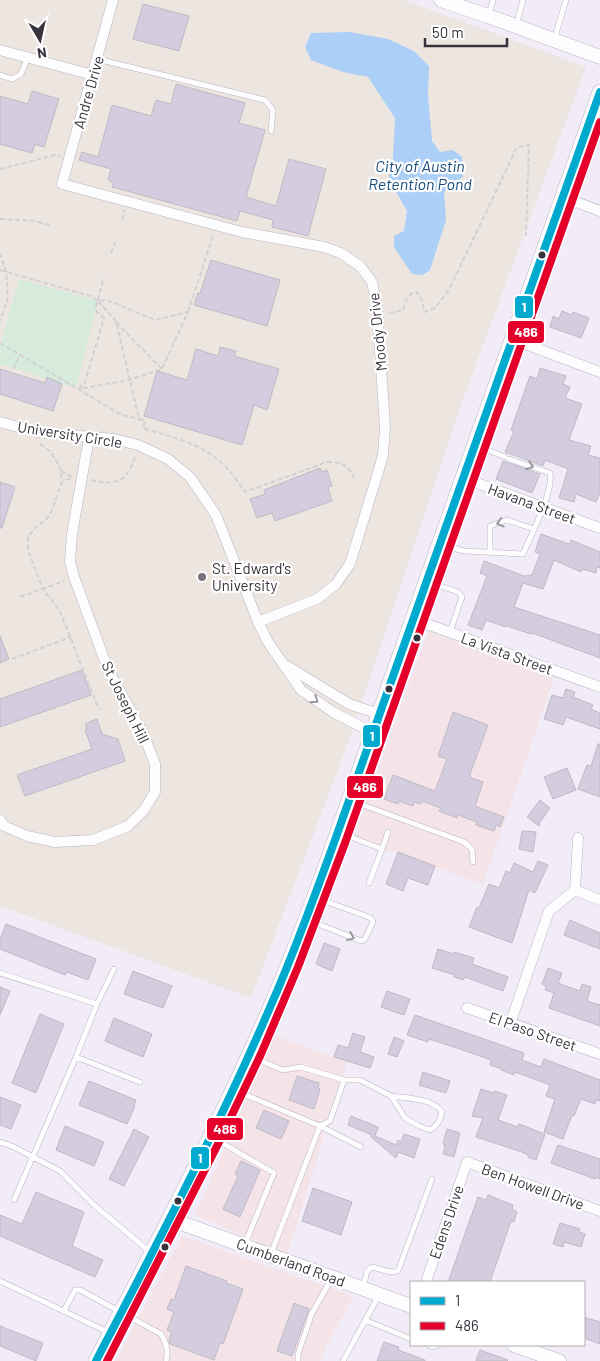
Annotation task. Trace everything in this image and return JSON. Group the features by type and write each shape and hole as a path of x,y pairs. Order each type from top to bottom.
{"main road":[{"path":"100,1360 110,1333 170,1219 234,1090 274,1000 306,919 600,92"}],"street":[{"name":"Andre Drive","path":"62,184 113,0"},
{"path":"440,0 465,4 488,16 600,57"},
{"path":"0,50 92,75"},
{"name":"Moody Drive","path":"62,184 242,232 324,247 341,253 360,266 372,282 377,306 385,427 381,462 350,564 336,584 317,599 258,622"},
{"path":"563,197 600,211"},
{"path":"512,339 600,372"},
{"name":"University Circle","path":"0,422 37,432 114,439 138,445 168,459 190,477 216,514 258,622 268,642 301,690 333,712 373,733"},
{"name":"St Joseph Hill","path":"0,820 4,826 27,836 55,842 93,840 128,826 144,810 154,792 155,764 143,733 109,672 74,577 70,561 72,534 89,438"},
{"name":"Havana Street","path":"463,478 600,528"},
{"name":"La Vista Street","path":"413,619 600,686"},
{"name":"University Circle","path":"284,664 349,704 380,714"},
{"path":"510,1024 548,912 575,890 578,838"},
{"path":"575,890 600,900"},
{"name":"El Paso Street","path":"467,1008 600,1054"},
{"name":"Ben Howell Drive","path":"466,1162 600,1210"},
{"name":"Edens Drive","path":"426,1281 466,1162"},
{"name":"Cumberland Road","path":"170,1219 410,1306"},
{"path":"516,1346 535,1357 559,1361"}],"lane":[{"path":"488,16 493,0"},
{"path":"516,26 523,0"},
{"path":"554,40 566,0"},
{"path":"0,75 12,79 21,74 28,57"},
{"path":"97,59 265,100 274,110 271,131"},
{"path":"440,544 464,551 523,554 543,507 552,480 550,473 475,445"},
{"path":"490,551 490,526 507,520 534,529"},
{"path":"427,581 458,592 461,595 462,601 450,632"},
{"path":"349,800 464,842 472,849 473,862"},
{"path":"338,832 382,849"},
{"path":"369,883 388,832"},
{"path":"306,919 360,941 365,939 373,922 371,918 314,897"},
{"path":"14,1200 97,1004 114,969"},
{"path":"0,973 97,1004"},
{"path":"249,1056 283,1070 301,1067 344,1080 360,1080 391,1096 427,1102 438,1107 442,1112 440,1120 430,1130 419,1126 405,1118 391,1096"},
{"path":"76,1057 140,1082"},
{"path":"271,1254 320,1126 330,1121 344,1080"},
{"path":"234,1090 320,1126 361,1147"},
{"path":"211,1137 274,1173 245,1245"},
{"path":"0,1142 60,1171 94,1205 152,1253"},
{"path":"362,1288 367,1272 372,1267 390,1272 398,1271 432,1179"},
{"path":"298,1361 298,1354 312,1314 332,1277"},
{"path":"0,1281 110,1333"},
{"path":"64,1311 75,1290 80,1290 162,1334 166,1342 168,1354 166,1361"},
{"path":"343,1361 379,1295"},
{"path":"365,1320 410,1339"}],"path":[{"path":"389,312 403,310 406,300 412,293 417,292 422,300 424,312 435,308 449,290 516,147 529,145 526,236"},
{"path":"0,169 60,156"},
{"path":"122,220 124,210"},
{"path":"0,219 34,221 50,225"},
{"path":"79,389 129,380 162,369 188,312 213,235"},
{"path":"112,254 116,240"},
{"path":"0,253 6,272 8,297 0,321"},
{"path":"0,270 90,296 98,301 162,369"},
{"path":"79,389 85,382 104,318 97,312 104,277"},
{"path":"98,301 107,300 155,320 188,312"},
{"path":"116,321 139,419"},
{"path":"0,343 122,415 145,421 142,434"},
{"path":"0,385 8,382 20,354"},
{"path":"143,428 191,443 210,452 232,473 245,492 327,462 340,463 346,466 354,478"},
{"path":"36,441 50,451 61,470 62,482 52,510 46,520 36,527 28,537 28,550 44,589 60,611 99,710"},
{"path":"91,480 110,482 126,476 136,452"},
{"path":"61,470 72,477 62,482"},
{"path":"20,597 64,581"},
{"path":"12,659 71,637"}],"shaded area":[{"name":"St. Edward's University","path":"0,0 404,0 586,67 460,408 347,746 251,998 0,906"},
{"path":"428,631 554,678 483,884 353,838"},
{"path":"275,1035 347,1063 287,1255 195,1215"},
{"path":"182,1236 353,1296 319,1361 116,1361"}],"green space":[{"path":"19,279 98,301 76,388 0,364 0,345"}],"water":[{"name":"City of Austin Retention Pond","path":"349,32 388,39 414,51 429,66 428,95 432,141 440,152 453,150 462,157 463,177 444,192 446,220 430,270 423,275 412,274 394,247 394,236 404,231 407,211 395,190 387,185 393,157 395,118 368,77 343,72 311,60 305,47 311,33"}],"building":[{"path":"143,4 189,16 179,51 133,39"},
{"path":"176,84 245,103 239,123 265,130 246,197 276,206 289,159 326,169 308,236 272,227 273,220 240,211 237,221 112,187 113,184 108,179 111,169 79,160 82,152 98,157 112,105 151,116 156,100 171,104"},
{"path":"32,91 59,99 44,147 35,144 32,153 0,144 0,96 28,104"},
{"path":"211,260 280,280 267,326 194,305"},
{"path":"562,311 572,315 573,312 589,318 581,338 550,327 553,316 559,319"},
{"path":"220,347 236,351 234,356 279,369 267,410 254,405 242,445 144,416 157,371 187,380 196,349 218,356"},
{"path":"540,368 566,376 563,384 570,387 565,398 582,404 569,440 591,446 588,455 600,458 600,492 596,502 576,494 574,502 559,498 568,469 545,460 543,466 505,452 514,431 511,430 530,376 537,379"},
{"path":"0,369 45,383 47,377 62,384 53,411 0,394"},
{"path":"503,461 540,474 532,493 496,479"},
{"path":"320,468 322,472 327,470 332,486 328,487 332,501 275,521 272,513 257,518 250,499 265,494 264,490"},
{"path":"0,482 15,487 2,528 0,528"},
{"path":"541,534 569,544 571,540 600,552 600,568 597,567 596,573 582,569 581,572 554,560 543,589 523,583 514,607 600,635 600,658 532,633 486,620 482,630 468,625 487,576 480,573 484,561 524,576 532,575 540,554 535,552"},
{"path":"0,636 9,659 0,663"},
{"path":"82,670 91,695 0,727 0,699"},
{"path":"566,689 575,692 573,697 593,705 591,709 600,713 600,729 566,717 563,725 544,719 552,695 563,698"},
{"path":"453,712 488,725 469,777 483,782 475,806 504,817 500,827 496,825 494,831 476,825 477,822 458,815 457,818 439,811 441,808 422,801 421,804 414,802 413,806 399,801 398,804 384,799 393,775 435,791 447,759 438,756"},
{"path":"97,719 102,734 118,739 125,761 25,796 17,775 92,749 85,730 87,729 85,724"},
{"path":"598,744 600,744 600,797 578,789 587,765 591,766"},
{"path":"567,768 576,790 553,799 544,777"},
{"path":"540,800 550,808 540,820 539,826 527,817"},
{"path":"522,831 536,832 533,852 519,849"},
{"path":"398,852 435,866 428,885 408,878 403,891 386,884"},
{"path":"538,861 548,865 535,893 529,890 512,943 469,927 489,884 499,888 506,871 510,873 514,863 533,872"},
{"path":"570,920 600,933 600,949 564,935"},
{"path":"6,924 96,959 88,980 67,972 65,975 0,949 0,940"},
{"path":"324,943 340,949 332,971 316,964"},
{"path":"438,949 474,958 472,964 508,977 503,991 465,977 463,980 454,977 455,975 432,968"},
{"path":"548,968 562,973 558,983 580,991 582,984 591,987 587,1001 600,1005 600,1026 549,1008 554,993 545,990 546,986 542,984"},
{"path":"133,971 172,986 163,1008 124,994"},
{"path":"0,987 10,991 0,1015"},
{"path":"387,991 410,999 404,1015 381,1007"},
{"path":"40,1014 64,1024 36,1093 12,1083"},
{"path":"415,1015 524,1053 522,1060 541,1067 544,1059 600,1080 600,1101 596,1100 595,1104 581,1099 574,1116 572,1115 563,1139 544,1132 555,1099 546,1096 550,1085 515,1072 514,1075 501,1070 490,1065 491,1060 457,1048 429,1039 428,1042 407,1035"},
{"path":"114,1018 152,1034 143,1057 105,1041"},
{"path":"353,1033 365,1037 360,1052 374,1057 370,1068 334,1057 338,1045 348,1048"},
{"path":"394,1037 404,1041 397,1057 388,1054"},
{"path":"423,1072 450,1081 446,1093 419,1085"},
{"path":"297,1076 319,1083 318,1088 320,1089 314,1109 289,1100"},
{"path":"89,1081 136,1100 127,1124 79,1105"},
{"path":"481,1089 507,1095 498,1120 518,1127 519,1124 545,1134 536,1160 522,1152 476,1137 483,1118 472,1116"},
{"path":"0,1097 21,1105 11,1129 0,1125"},
{"path":"264,1110 289,1121 281,1139 256,1128"},
{"path":"351,1116 378,1127 375,1136 396,1145 398,1140 401,1142 404,1134 420,1139 414,1158 398,1152 396,1158 371,1137 372,1135 348,1125"},
{"path":"65,1126 104,1142 94,1166 56,1150"},
{"path":"134,1129 149,1137 124,1186 109,1179"},
{"path":"447,1129 460,1133 454,1157 443,1154 445,1145 443,1144"},
{"path":"558,1145 600,1159 600,1179 596,1177 595,1179 551,1163"},
{"path":"241,1161 260,1170 240,1217 223,1209 238,1176 235,1174"},
{"path":"313,1188 352,1202 341,1235 302,1221"},
{"path":"36,1192 84,1212 72,1246 103,1260 95,1277 0,1236 0,1215 22,1224"},
{"path":"488,1195 513,1205 512,1209 517,1212 514,1222 511,1221 490,1281 448,1281 478,1197 486,1200"},
{"path":"560,1223 580,1229 579,1232 585,1234 581,1247 564,1242 563,1247 553,1244"},
{"path":"186,1266 243,1289 223,1344 220,1343 214,1360 170,1344 169,1340 172,1332 167,1330 174,1312 167,1309 171,1299 174,1300"},
{"path":"294,1303 309,1309 292,1356 277,1351"},
{"path":"585,1317 600,1322 600,1344 585,1338"},
{"path":"0,1326 43,1343 36,1361 0,1346"},
{"path":"384,1342 399,1347 398,1350 425,1361 377,1361"},
{"path":"480,1350 508,1360 476,1361"}],"transit line":[{"name":"1","path":"96,1361 209,1140 251,1051 297,944 600,92"},
{"name":"486","path":"107,1361 218,1144 261,1054 298,967 345,843 600,122"}],"place":[{"name":"St. Edward's University","path":"202,577"}]}
